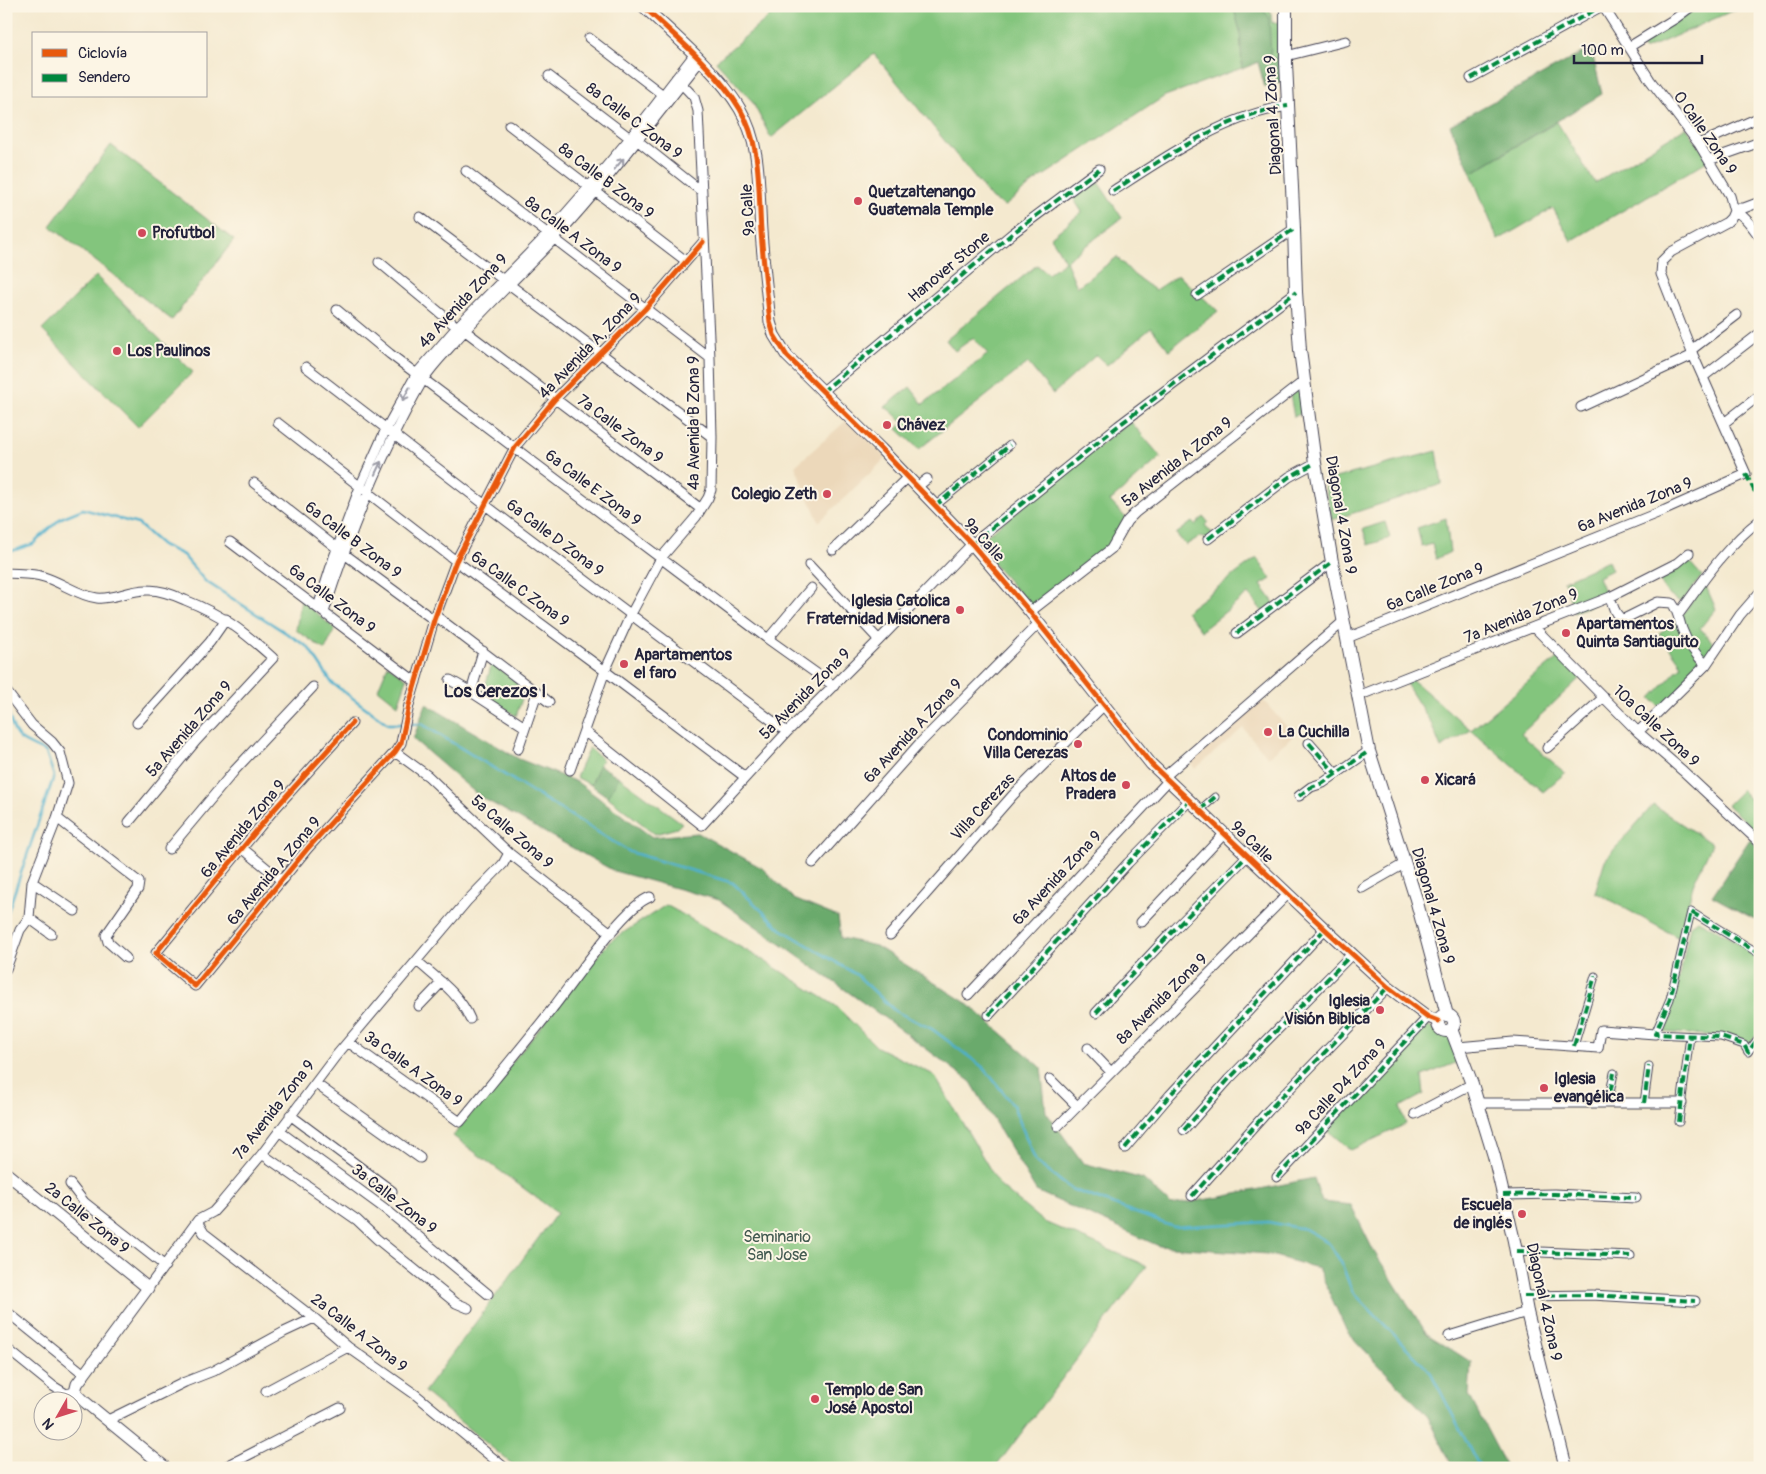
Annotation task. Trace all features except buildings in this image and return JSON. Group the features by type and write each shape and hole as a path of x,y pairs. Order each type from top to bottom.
{"main road":[{"name":"Diagonal 4 Zona 9","path":"1286,6 1288,106 1300,350 1315,463 1332,562 1369,752 1416,899 1438,1018 1451,1017 1454,1022 1451,1029 1472,1084 1494,1156 1516,1251 1527,1312 1566,1468"}],"street":[{"name":"9a Calle","path":"644,6 697,58 733,98 741,109 753,137 756,152 761,231 771,327 787,356 882,449 972,544 1039,623 1140,751 1166,779 1226,833 1325,930 1388,987 1438,1018"},
{"path":"1471,78 1602,6"},
{"name":"0 Calle Zona 9","path":"1602,6 1650,80 1699,144 1730,196 1734,209"},
{"path":"1628,47 1692,6"},
{"path":"589,38 663,95"},
{"path":"1286,56 1346,41"},
{"name":"4a Avenida Zona 9","path":"321,609 340,550 364,490 390,432 420,376 461,329 550,237 592,190 697,58"},
{"name":"8a Calle C Zona 9","path":"549,76 702,191"},
{"name":"4a Avenida Zona 9","path":"634,139 663,95 679,81"},
{"name":"4a Avenida B Zona 9","path":"570,770 605,671 631,614 661,558 688,527 708,498 711,490 710,358 696,104 690,91 679,81"},
{"path":"1113,191 1165,157 1214,132 1252,115 1288,106"},
{"path":"1699,144 1760,116"},
{"name":"8a Calle B Zona 9","path":"509,124 686,261"},
{"path":"1709,160 1760,142"},
{"name":"Hanover Stone","path":"822,392 1013,233 1099,169"},
{"name":"8a Calle A Zona 9","path":"466,171 710,358"},
{"path":"1734,209 1744,208 1760,202"},
{"path":"1734,209 1748,220 1760,237"},
{"path":"1734,209 1731,218 1727,222 1671,252 1662,261 1660,267 1663,282 1692,353 1724,423 1760,395"},
{"path":"420,217 712,438"},
{"path":"1197,295 1294,229"},
{"name":"4a Avenida A, Zona 9","path":"395,752 401,743 409,704 435,618 456,561 515,447 555,399 645,309 703,242"},
{"name":"7a Calle Zona 9","path":"379,262 461,329 701,509"},
{"name":"5a Avenida Zona 9","path":"584,731 702,825 787,732 972,544 1118,426 1296,292"},
{"name":"6a Calle E Zona 9","path":"337,310 420,376 768,639 834,686"},
{"path":"1580,408 1692,353 1737,315"},
{"path":"1703,377 1760,333"},
{"name":"6a Calle D Zona 9","path":"306,367 484,504 787,732"},
{"name":"5a Avenida A Zona 9","path":"1030,612 1111,549 1127,521 1135,513 1304,381"},
{"name":"6a Calle C Zona 9","path":"278,423 456,561 745,777"},
{"name":"6a Avenida Zona 9","path":"1535,563 1665,510 1746,474 1724,423"},
{"path":"935,506 1010,445"},
{"path":"1208,539 1289,477 1315,463"},
{"path":"833,550 908,478"},
{"path":"917,487 927,479"},
{"name":"6a Calle B Zona 9","path":"254,483 340,550 483,650 549,702"},
{"path":"1678,615 1724,554 1760,520"},
{"name":"6a Calle Zona 9","path":"230,542 416,682"},
{"name":"7a Avenida Zona 9","path":"1358,696 1610,597 1670,566 1690,553"},
{"path":"1237,633 1332,562"},
{"name":"6a Calle Zona 9","path":"1347,638 1535,563"},
{"path":"809,565 879,640"},
{"path":"6,573 34,574 99,598 113,597 134,590 161,591 206,608 226,619 210,642 137,723"},
{"path":"768,639 811,588"},
{"path":"1638,732 1706,665 1740,615 1760,592"},
{"path":"1610,597 1621,619 1660,602 1672,604 1678,615 1683,632 1692,648 1706,665"},
{"name":"5a Avenida Zona 9","path":"130,822 196,741 274,658 226,619"},
{"name":"6a Avenida Zona 9","path":"968,995 1166,779 1344,622"},
{"name":"6a Avenida A Zona 9","path":"813,863 919,744 1039,623"},
{"name":"10a Calle Zona 9","path":"1535,628 1638,732 1760,842"},
{"path":"471,692 483,650"},
{"path":"450,680 525,727"},
{"path":"169,849 235,770 313,686"},
{"path":"6,691 32,725 52,742 60,752 68,783 57,818 32,882 29,918 20,930 6,969"},
{"path":"518,749 537,693"},
{"path":"1548,748 1604,697"},
{"name":"Villa Cerezas","path":"890,935 1014,795 1104,705"},
{"name":"6a Avenida Zona 9","path":"195,986 156,953 272,812 352,723"},
{"path":"1309,743 1336,774"},
{"name":"6a Avenida A Zona 9","path":"195,986 308,848 395,752"},
{"name":"5a Calle Zona 9","path":"395,752 428,776 509,853 611,933"},
{"path":"1299,796 1311,787 1323,783 1369,752"},
{"path":"1200,810 1215,797"},
{"path":"989,1015 1128,863 1190,800"},
{"path":"57,818 140,884 106,935 108,942 126,958"},
{"path":"1141,922 1226,833"},
{"path":"242,848 282,880"},
{"name":"7a Avenida Zona 9","path":"75,1392 77,1384 84,1374 198,1220 213,1212 262,1154 290,1115 348,1042 467,901 503,864 509,853"},
{"path":"1096,1013 1170,934 1248,856"},
{"path":"1362,888 1404,864"},
{"path":"32,882 75,911"},
{"name":"8a Avenida Zona 9","path":"1058,1126 1288,894"},
{"path":"611,933 638,902 650,897"},
{"path":"1654,1034 1670,999 1690,912 1760,954"},
{"path":"29,918 52,934"},
{"path":"1125,1148 1170,1095 1325,930"},
{"name":"3a Calle A Zona 9","path":"348,1042 460,1122 611,933"},
{"path":"1184,1130 1229,1079 1352,954"},
{"path":"416,961 457,997 470,1018"},
{"path":"1574,1046 1594,976"},
{"path":"419,1006 442,982"},
{"path":"1192,1196 1270,1110 1388,987"},
{"name":"9a Calle D4 Zona 9","path":"1276,1178 1438,1018"},
{"path":"1458,1047 1513,1042 1598,1048 1601,1030 1721,1037 1744,1045 1748,1052 1760,1036"},
{"path":"1679,1122 1690,1036"},
{"path":"1088,1048 1111,1072"},
{"path":"1644,1103 1649,1066"},
{"path":"1608,1103 1614,1073"},
{"path":"1050,1080 1077,1106"},
{"path":"316,1084 420,1158"},
{"path":"1415,1114 1472,1084"},
{"path":"1477,1104 1682,1103"},
{"path":"290,1115 392,1191"},
{"name":"3a Calle Zona 9","path":"279,1131 384,1208 488,1294"},
{"path":"262,1154 357,1220 384,1245 456,1302 468,1308"},
{"name":"2a Calle Zona 9","path":"6,1174 148,1288"},
{"path":"70,1184 84,1202 165,1266"},
{"path":"1503,1195 1554,1194 1636,1198"},
{"name":"2a Calle A Zona 9","path":"198,1220 200,1229 204,1233 314,1318 348,1347 416,1395 505,1468"},
{"path":"1516,1251 1630,1256"},
{"path":"1524,1296 1592,1295 1695,1301"},
{"path":"6,1311 84,1374"},
{"path":"1449,1336 1527,1312"},
{"path":"108,1420 185,1382 207,1374 284,1332 314,1318"},
{"path":"266,1390 348,1347"},
{"path":"6,1348 62,1392"},
{"path":"82,1399 166,1468"},
{"path":"223,1468 340,1408"}],"shaded area":[{"name":"Colegio Zeth","path":"847,420 886,458 819,522 795,466"},
{"name":"La Cuchilla","path":"1262,699 1294,735 1268,757 1243,728 1195,769 1189,761"}],"green space":[{"path":"782,6 1270,6 1272,23 1282,22 1283,81 1265,87 1258,62 1165,96 1034,182 1005,206 992,199 874,54 771,138 752,101 716,61"},
{"path":"1233,6 1260,6 1269,17 1271,58 1280,58 1283,81 1265,87 1258,62 1242,69 1240,31"},
{"path":"1697,6 1743,6 1644,50 1641,44"},
{"path":"1591,48 1602,94 1471,173 1450,125"},
{"path":"1557,122 1595,183 1686,127 1709,160 1571,241 1553,208 1498,240 1471,173"},
{"name":"Profutbol","path":"111,145 234,240 172,320 50,226"},
{"path":"1096,179 1122,218 1066,261 1077,287 1117,257 1134,275 1155,290 1178,275 1218,311 1169,350 1151,328 1107,365 1096,355 1053,394 1028,363 919,449 897,429 903,423 885,407 910,387 923,404 988,354 973,338 955,351 946,340 1037,265 1048,274 1065,261 1051,237 1082,212 1073,198"},
{"name":"Los Paulinos","path":"96,276 193,372 138,427 42,330"},
{"path":"1303,384 1307,410 1294,417 1290,395"},
{"path":"1130,421 1161,457 1110,501 1126,518 1111,545 1031,607 976,544"},
{"path":"1437,451 1442,484 1332,520 1324,481"},
{"path":"1204,517 1208,522 1205,525 1213,534 1208,539 1199,537 1186,545 1176,534 1192,522 1195,525"},
{"path":"1446,518 1450,552 1436,559 1432,544 1422,547 1417,528"},
{"path":"1385,522 1390,538 1368,545 1363,529"},
{"path":"1257,558 1271,579 1261,585 1275,604 1264,613 1248,594 1201,631 1186,611"},
{"path":"1687,559 1702,576 1682,602 1664,589 1657,576"},
{"path":"1608,561 1612,570 1598,577 1607,599 1574,612 1564,581"},
{"path":"1705,584 1716,609 1700,628 1716,646 1706,662 1691,643 1681,616"},
{"path":"301,600 335,629 325,650 296,630"},
{"path":"1677,621 1704,666 1661,708 1651,698 1682,665 1659,633"},
{"path":"1561,655 1582,676 1521,734 1565,773 1543,792 1471,730"},
{"path":"492,663 526,688 516,716 483,693"},
{"path":"388,665 407,679 398,705 378,689"},
{"path":"1409,677 1471,730 1441,748 1431,723 1403,679"},
{"path":"426,704 519,759 577,782 652,837 698,833 762,868 794,899 838,917 841,938 876,946 968,1004 1041,1067 1046,1112 1083,1163 1143,1179 1171,1205 1314,1178 1322,1202 1351,1205 1373,1250 1427,1334 1471,1362 1469,1395 1507,1468 1453,1468 1428,1416 1347,1332 1318,1268 1267,1254 1159,1246 1036,1191 971,1082 719,900 614,871 479,796 413,739"},
{"path":"589,748 602,759 591,785 576,777"},
{"path":"599,765 619,777 608,797 591,785"},
{"path":"619,777 682,823 677,828 655,834 608,797"},
{"path":"1760,786 1760,835 1727,805 1742,790 1749,799"},
{"path":"1653,805 1712,844 1694,882 1679,938 1595,892 1605,860"},
{"path":"1750,839 1760,848 1760,922 1712,896"},
{"name":"Seminario San Jose","path":"666,905 763,960 836,1006 877,1047 934,1075 1000,1186 1042,1221 1147,1266 995,1468 517,1468 424,1392 557,1213 453,1136 609,942"},
{"path":"1698,920 1728,936 1760,958 1760,1030 1749,1045 1721,1036 1659,1032 1668,1016 1690,926"},
{"path":"1427,1025 1449,1037 1458,1062 1422,1076 1424,1094 1400,1107 1406,1124 1351,1150 1327,1130"}],"waterway":[{"path":"6,553 33,544 61,518 83,509 138,524 162,545 183,555 205,581 308,647 332,683 388,724 402,724"},
{"path":"6,706 17,736 21,740 46,752 54,776 6,917"},
{"path":"408,724 422,724 630,852 733,883 781,929 857,975 895,1011 932,1029 984,1068 1013,1105 1036,1162 1071,1189 1174,1227 1268,1222 1305,1229 1328,1242 1341,1262 1352,1291 1431,1373 1480,1468"}],"marked path":[{"path":"1471,78 1602,6"},
{"path":"1113,191 1175,152 1219,128 1242,118 1288,106"},
{"path":"822,392 1013,233 1099,169"},
{"path":"1197,295 1294,229"},
{"path":"972,544 1118,426 1296,292"},
{"path":"935,506 1010,445"},
{"path":"1208,539 1289,477 1315,463"},
{"path":"1746,474 1760,502"},
{"path":"1237,633 1332,562"},
{"path":"1309,743 1336,774"},
{"path":"1299,796 1311,787 1323,783 1369,751"},
{"path":"1200,810 1215,797"},
{"path":"989,1015 1128,863 1190,800"},
{"path":"1096,1013 1248,855"},
{"path":"1760,954 1691,912 1670,999 1655,1034 1721,1037 1744,1045 1748,1052 1760,1036"},
{"path":"1125,1148 1170,1095 1325,929"},
{"path":"1184,1130 1229,1079 1352,954"},
{"path":"1574,1046 1595,976"},
{"path":"1192,1196 1269,1110 1388,987"},
{"path":"1277,1177 1428,1017"},
{"path":"1679,1122 1690,1036"},
{"path":"1644,1103 1649,1066"},
{"path":"1608,1103 1614,1073"},
{"path":"1503,1195 1554,1194 1636,1198"},
{"path":"1516,1251 1630,1256"},
{"path":"1524,1296 1592,1295 1695,1301"}],"cycle path":[{"path":"643,6 708,68 731,95 747,123 756,153 758,168 762,242 770,322 774,335 787,356 881,449 972,544 1030,612 1151,764 1388,987 1428,1017 1438,1021"},
{"path":"352,723 272,812 156,953 195,986 308,848 401,743 409,705 434,620 456,561 515,447 555,399 645,309 703,242"}],"place":[{"name":"Quetzaltenango Guatemala Temple","path":"858,201"},
{"name":"Profutbol","path":"142,233"},
{"name":"Los Paulinos","path":"117,351"},
{"name":"Chávez","path":"887,425"},
{"name":"Colegio Zeth","path":"827,494"},
{"name":"Iglesia Catolica Fraternidad Misionera","path":"960,610"},
{"name":"Apartamentos Quinta Santiaguito","path":"1566,633"},
{"name":"Apartamentos el faro","path":"624,664"},
{"name":"La Cuchilla","path":"1268,732"},
{"name":"Condominio Villa Cerezas","path":"1078,744"},
{"name":"Xicará","path":"1425,780"},
{"name":"Altos de Pradera","path":"1126,785"},
{"name":"Iglesia Visión Biblica","path":"1380,1010"},
{"name":"Iglesia evangélica","path":"1544,1088"},
{"name":"Escuela de inglés","path":"1522,1214"},
{"name":"Templo de San José Apostol","path":"815,1399"}],"district":[{"name":"Los Cerezos I","path":"495,691"}]}
